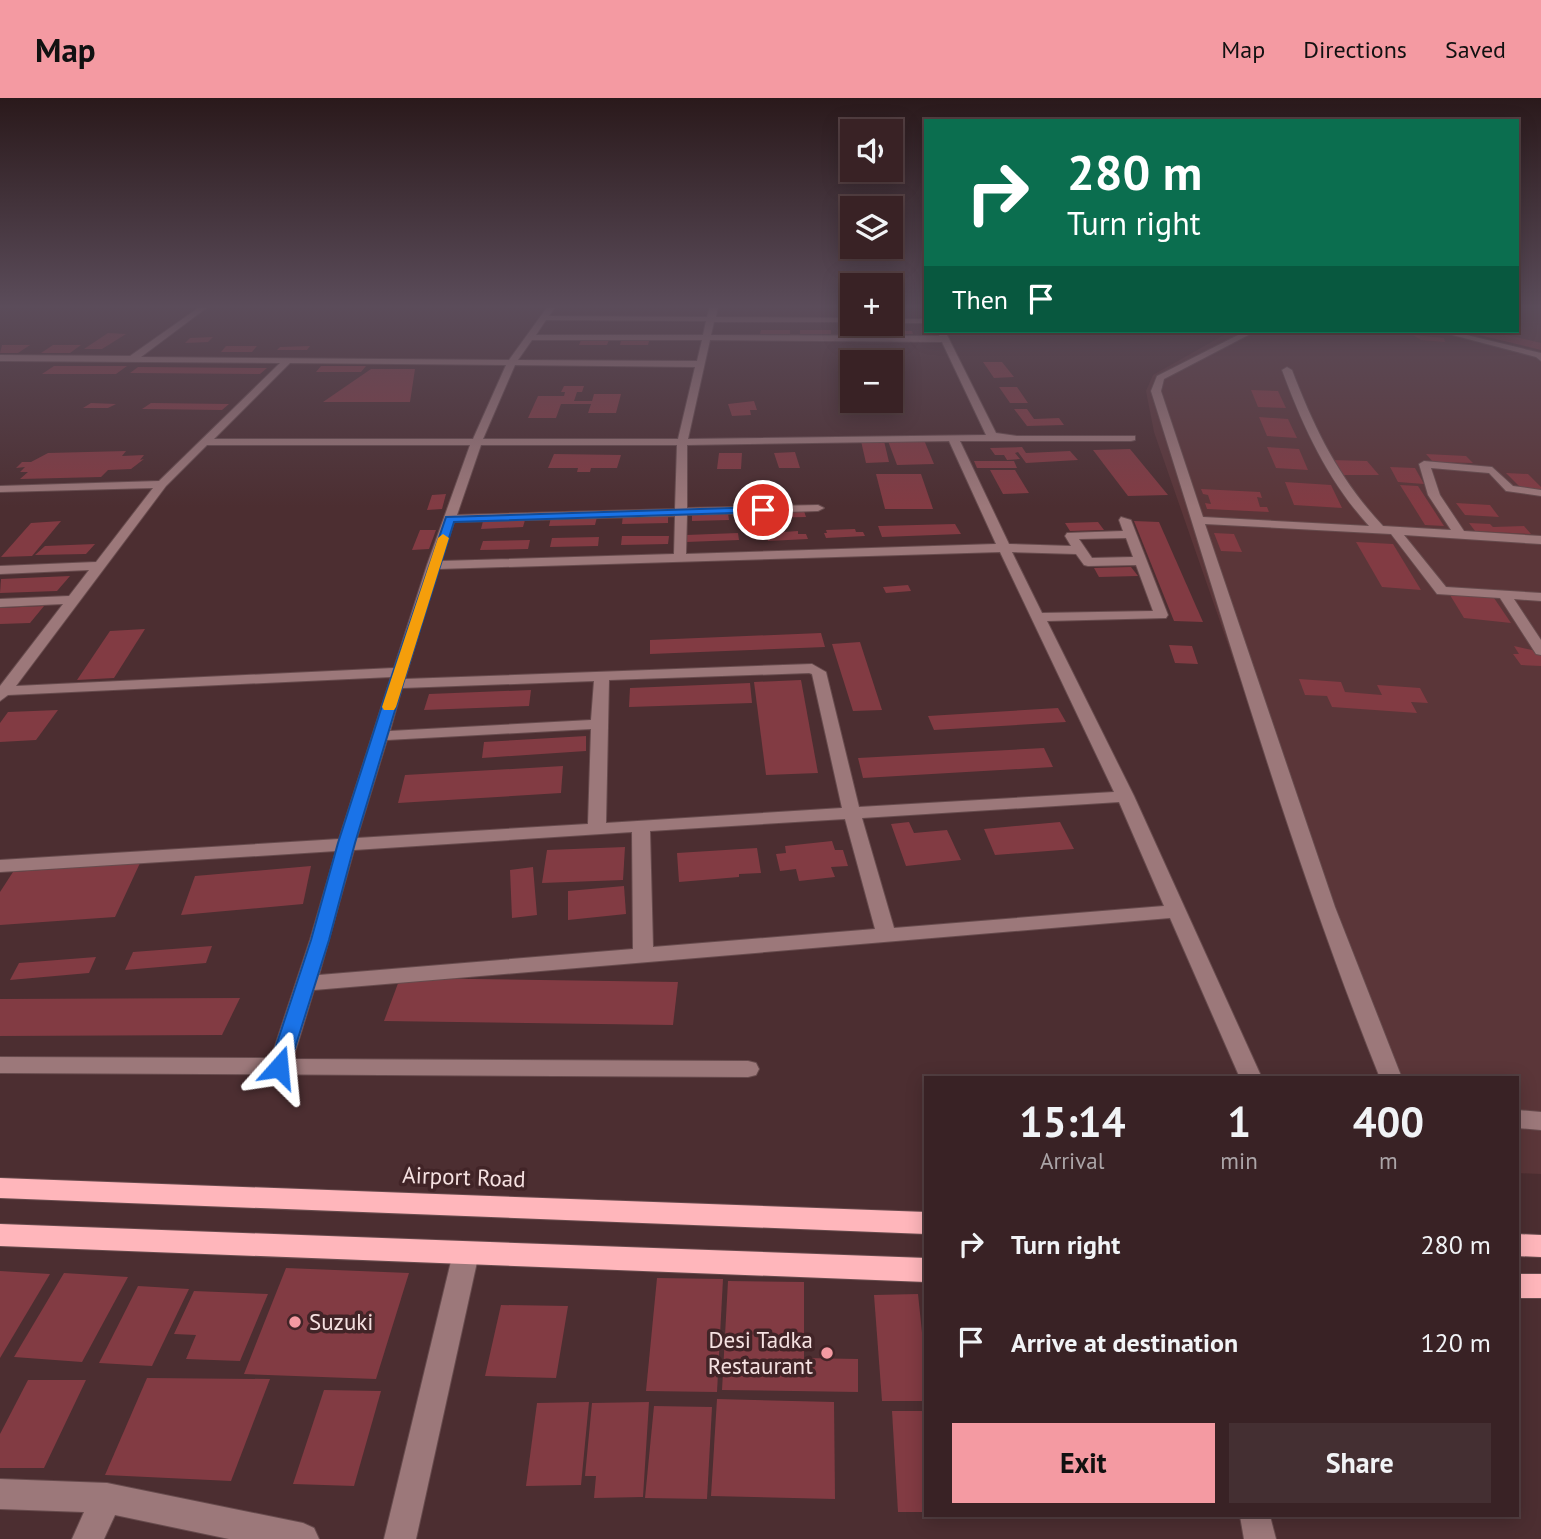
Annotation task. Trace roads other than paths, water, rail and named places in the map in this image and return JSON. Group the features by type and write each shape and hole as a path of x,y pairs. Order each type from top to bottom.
{"main road":[{"name":"Airport Road","path":"0,1188 924,1223"},
{"path":"0,1235 924,1270"},
{"path":"1519,1245 1541,1246"},
{"path":"1519,1286 1541,1286"}],"street":[{"path":"1,693 162,484 274,373"},
{"path":"279,1067 433,565 485,419 507,373"},
{"path":"680,558 682,442 697,373"},
{"path":"962,373 992,436"},
{"path":"1169,373 1160,378 1156,391 1223,605 1315,882 1390,1076"},
{"path":"1288,373 1307,423 1350,498 1387,531 1442,591 1541,597"},
{"path":"204,442 682,442 984,439 992,436 1017,439 1130,438"},
{"path":"953,438 1003,548 1040,617 1125,796 1250,1076"},
{"path":"1460,534 1434,495 1424,464 1492,470 1510,489 1541,493"},
{"path":"0,489 162,484"},
{"path":"450,519 818,509"},
{"path":"1040,617 1161,615 1125,520"},
{"path":"1198,520 1541,540"},
{"path":"1130,534 1071,536 1088,562 1140,561"},
{"path":"433,565 1003,548 1080,550"},
{"path":"0,570 100,566"},
{"path":"1504,595 1541,651"},
{"path":"0,603 74,600"},
{"path":"1,693 398,678 602,676 804,668 819,672 852,814 886,934"},
{"path":"597,828 602,676"},
{"path":"381,736 599,724"},
{"path":"0,866 1125,796"},
{"path":"641,825 642,955"},
{"path":"306,983 1175,911"},
{"path":"0,1065 748,1069"},
{"path":"1519,1119 1541,1121"},
{"path":"401,1539 466,1253"},
{"path":"0,1494 107,1498 303,1539"},
{"path":"88,1539 107,1498"},
{"path":"1255,1517 1259,1539"}],"place":[{"name":"Suzuki","path":"295,1322"},
{"name":"Desi Tadka Restaurant","path":"827,1353"}]}
